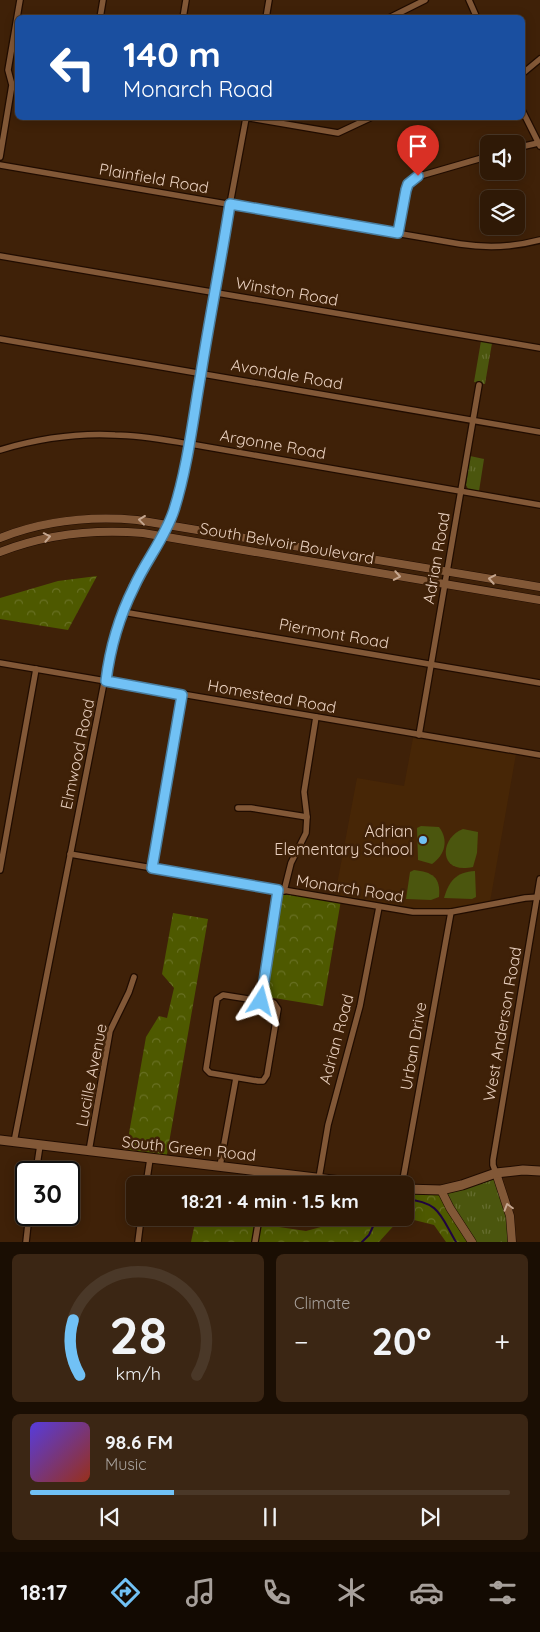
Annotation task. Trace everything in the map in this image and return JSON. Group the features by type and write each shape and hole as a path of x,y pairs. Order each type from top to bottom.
{"main road":[{"name":"South Green Road","path":"0,1140 302,1176"},
{"path":"414,1189 441,1190 496,1173 540,1170"}],"street":[{"path":"17,15 20,0"},
{"path":"100,15 103,0"},
{"path":"184,15 186,0"},
{"path":"266,15 269,0"},
{"path":"395,15 426,0"},
{"path":"469,0 476,15"},
{"path":"0,157 12,85 8,70 15,29"},
{"path":"525,72 540,59"},
{"path":"10,77 15,78"},
{"path":"525,116 539,144 525,146"},
{"name":"Elmwood Road","path":"14,1142 106,681 110,652 133,587 164,536 180,487 230,204 248,120"},
{"path":"260,120 338,133 366,120"},
{"path":"398,233 406,190 413,178 480,159"},
{"name":"Plainfield Road","path":"0,165 460,244 482,246 512,245 540,240"},
{"name":"Winston Road","path":"0,256 540,348"},
{"name":"Avondale Road","path":"0,339 540,432"},
{"name":"Adrian Road","path":"419,735 479,386"},
{"name":"Argonne Road","path":"0,450 50,439 80,435 116,435 189,444 540,505"},
{"name":"South Belvoir Boulevard","path":"0,538 28,529 59,523 99,518 137,520 540,588"},
{"name":"South Belvoir Boulevard","path":"0,552 52,536 116,531 164,536 540,600"},
{"name":"Piermont Road","path":"123,612 540,682"},
{"name":"Homestead Road","path":"0,663 540,755"},
{"path":"0,870 36,669"},
{"path":"152,868 182,695"},
{"path":"261,1001 281,890 306,833 307,817 304,792 316,717"},
{"path":"238,808 250,808 307,817"},
{"name":"Monarch Road","path":"70,854 413,912 451,912 539,896"},
{"name":"West Anderson Road","path":"496,1173 493,1165 494,1154 539,896 540,879"},
{"name":"Adrian Road","path":"319,1176 331,1110 363,994 379,906"},
{"name":"Urban Drive","path":"404,1176 451,912"},
{"name":"Lucille Avenue","path":"90,1152 110,1031 129,992 134,977"},
{"path":"223,995 261,1001 274,1003 278,1009 265,1078 261,1082 208,1072 205,1066 217,999 223,995"},
{"path":"220,1166 236,1078"},
{"path":"38,1161 40,1145"},
{"path":"147,1176 150,1159"},
{"path":"267,1176 268,1172"},
{"path":"496,1173 510,1216 512,1242"},
{"path":"441,1190 472,1242"},
{"path":"26,1242 28,1226"},
{"path":"138,1242 140,1226"},
{"path":"255,1242 258,1226"}],"shaded area":[{"name":"Adrian Elementary School","path":"413,738 516,754 490,902 455,908 422,909 335,895 357,778 404,786"}],"green space":[{"path":"481,341 492,343 485,384 474,382"},
{"path":"470,456 484,459 479,491 468,489 466,485"},
{"path":"97,576 68,630 0,619 0,598 58,581"},
{"path":"421,826 439,827 444,837 443,852 432,864 418,860 417,828"},
{"path":"463,829 478,832 477,853 473,867 462,868 453,866 448,861 446,854 446,847 450,840"},
{"path":"414,870 426,872 437,880 439,897 431,900 406,899 410,872"},
{"path":"475,871 476,897 472,899 444,898 448,887 454,879 463,873"},
{"path":"278,890 341,900 323,1006 262,996"},
{"path":"173,913 208,919 166,1160 125,1156 146,1037 159,1016 167,1018 174,988 162,974"},
{"path":"496,1173 512,1242 472,1242 441,1190"},
{"path":"414,1189 441,1190 472,1242 446,1242 434,1225 414,1220"},
{"path":"194,1226 272,1226 306,1231 324,1226 393,1226 379,1242 191,1242"}],"waterway":[{"path":"414,1200 425,1203 438,1212 456,1242"},
{"path":"362,1242 369,1235 373,1226"}],"place":[{"name":"Adrian Elementary School","path":"423,840"}],"route":[{"path":"261,1001 278,890 152,868 182,695 106,681 110,652 133,587 164,536 174,511 183,478 230,204 398,233 408,184 413,178 418,176"}]}
